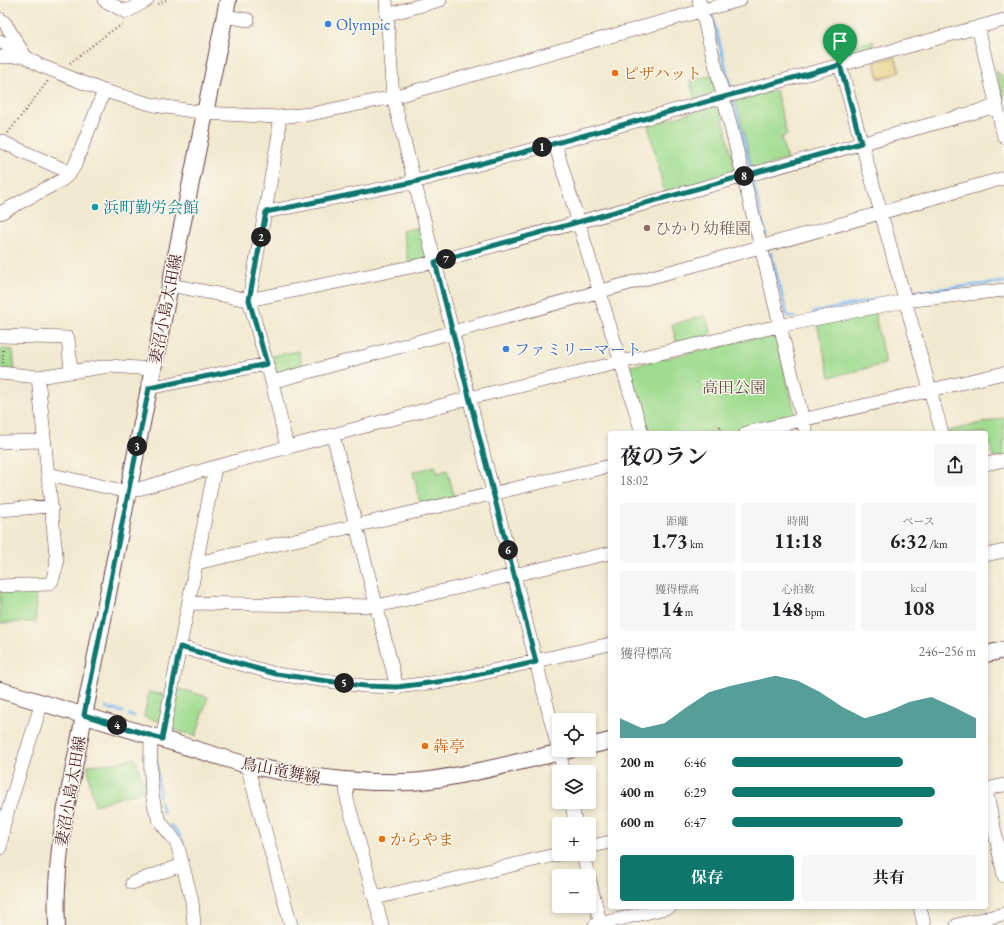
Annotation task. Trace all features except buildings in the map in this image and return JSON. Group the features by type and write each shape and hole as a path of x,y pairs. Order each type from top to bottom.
{"main road":[{"name":"妻沼小島太田線","path":"57,925 56,891 64,818 128,492 228,0"},
{"path":"988,654 1004,650"},
{"name":"鳥山竜舞線","path":"0,690 247,765 277,772 346,781 420,781 469,774 552,754"},
{"path":"596,744 608,741"}],"street":[{"path":"104,0 126,12 150,3"},
{"path":"386,0 393,98 536,662 552,713"},
{"path":"386,15 440,0"},
{"path":"0,41 39,65 104,91 154,105 205,114 278,117 311,114 393,98 700,5 740,0"},
{"path":"700,5 761,247 804,427"},
{"path":"225,16 248,20"},
{"path":"0,19 5,23 25,56"},
{"path":"266,212 414,182 1004,20"},
{"path":"978,26 1003,128"},
{"path":"0,57 25,56"},
{"path":"840,65 941,431"},
{"path":"0,213 62,180 70,174 75,165 104,91"},
{"path":"170,285 249,300 435,262 997,106"},
{"path":"278,117 279,134 249,300 272,382 287,448"},
{"path":"4,137 70,174"},
{"path":"555,144 641,431"},
{"path":"272,382 761,247 1004,178"},
{"path":"48,474 128,492 469,398 621,362 779,326 905,301 1004,290"},
{"path":"2,336 68,338 71,372"},
{"path":"149,388 267,364"},
{"path":"1,374 38,377 109,366 153,369"},
{"path":"765,431 804,427 930,390 1004,373"},
{"path":"0,586 48,584 52,581 57,564 38,377"},
{"path":"333,435 397,687"},
{"path":"0,442 44,441"},
{"path":"988,464 1004,460"},
{"path":"197,563 608,466"},
{"path":"194,925 192,901 175,841 158,818 152,794 156,737 180,647 215,467"},
{"path":"0,510 51,506"},
{"path":"988,555 1004,551"},
{"path":"188,603 377,606 608,553"},
{"path":"180,647 276,674 364,686 397,687 453,680 608,644"},
{"path":"0,848 4,823 42,702"},
{"path":"247,765 292,925"},
{"path":"346,781 347,799 382,925"},
{"path":"988,789 1004,785"},
{"path":"988,800 1004,876"},
{"path":"596,845 608,842"},
{"path":"375,898 552,856"},
{"path":"132,883 182,865"},
{"path":"596,911 599,925 662,909"},
{"path":"920,909 924,925"},
{"path":"957,925 1004,914"}],"path":[{"path":"150,3 166,0"},
{"path":"70,63 107,34 130,20"},
{"path":"4,137 49,80"},
{"path":"1,374 2,336"},
{"path":"720,426 721,431"}],"green space":[{"path":"873,41 873,50 838,60 835,49"},
{"path":"996,71 1004,77 1004,104"},
{"path":"712,75 716,90 713,96 695,100 690,81"},
{"path":"776,90 787,135 781,138 787,159 753,170 736,101"},
{"path":"715,106 721,110 735,169 733,176 665,194 648,125"},
{"path":"421,227 429,255 425,261 409,263 402,231"},
{"path":"875,313 885,364 830,377 817,324"},
{"path":"705,315 711,332 707,337 677,344 672,325"},
{"name":"高田公園","path":"769,335 776,338 795,413 791,418 737,431 646,431 629,372 631,366"},
{"path":"0,349 13,350 15,370 0,369"},
{"path":"299,351 303,369 281,375 277,372 272,356"},
{"path":"1004,418 1004,456 993,458 990,444 988,444 988,431 947,431"},
{"path":"435,466 438,473 447,470 455,498 421,507 413,472"},
{"path":"35,590 36,622 0,623 0,591"},
{"path":"179,689 208,697 196,736 171,729"},
{"path":"149,692 166,695 161,722 144,717"},
{"path":"135,758 142,780 149,783 150,789 95,805 90,785 88,765 114,763"}],"sand":[{"path":"895,57 900,72 879,79 874,62"}],"waterway":[{"path":"711,11 732,91"},
{"path":"734,99 751,171"},
{"path":"752,178 766,235"},
{"path":"771,253 787,315 794,317"},
{"path":"912,292 1004,282"},
{"path":"813,313 893,296"},
{"path":"106,708 123,712"},
{"path":"129,715 134,716"},
{"path":"157,762 159,796"},
{"path":"160,801 163,813"},
{"path":"171,825 179,834 184,847"}],"place":[{"name":"Olympic","path":"328,24"},
{"name":"ピザハット","path":"615,73"},
{"name":"浜町勤労会館","path":"95,207"},
{"name":"ひかり幼稚園","path":"647,228"},
{"name":"ファミリーマート","path":"506,349"},
{"name":"犇亭","path":"425,746"},
{"name":"からやま","path":"382,839"}],"route":[{"path":"840,65 861,143 435,262 536,662 453,680 397,687 364,686 276,674 180,647 162,739 84,715 149,388 267,364 249,300 266,212 414,182 840,65"}]}
